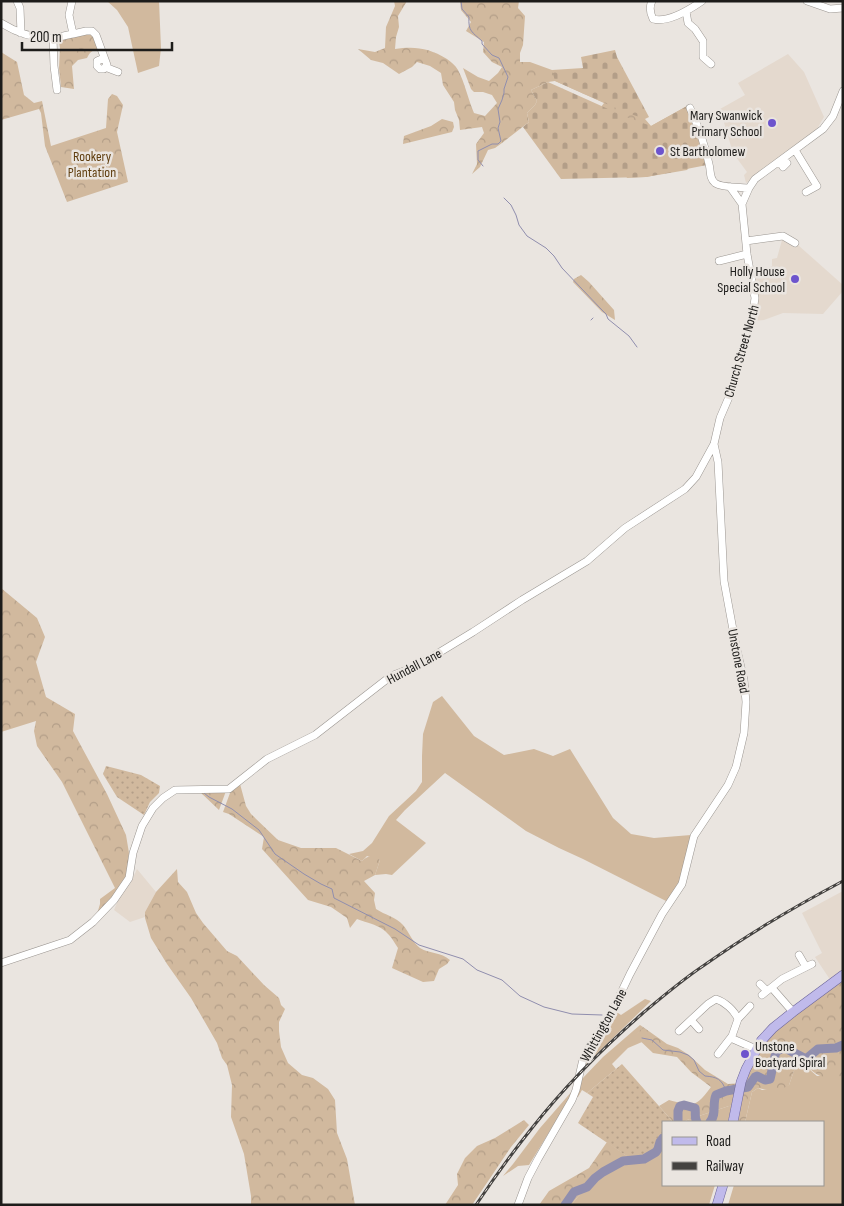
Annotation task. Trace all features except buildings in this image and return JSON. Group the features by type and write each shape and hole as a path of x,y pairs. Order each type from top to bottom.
{"main road":[{"path":"733,1121 741,1082 761,1041 773,1028 843,975"},
{"path":"717,1205 723,1186"}],"street":[{"path":"17,1 20,8 21,33"},
{"path":"72,1 69,16 73,34"},
{"path":"652,1 650,13 653,19 660,20 686,11 702,1"},
{"path":"807,1 830,9 843,8"},
{"path":"686,11 688,23 704,41 703,57 711,64"},
{"path":"1,24 16,32 34,37 53,38 92,31 96,35 106,67 118,72"},
{"path":"53,38 57,90"},
{"name":"Church Street North","path":"714,444 720,418 735,382 754,312 755,298 747,254 742,204 755,180 784,162 795,150 823,129 833,116 843,91"},
{"path":"690,108 699,129 710,166 711,179 716,184 749,188"},
{"path":"795,150 818,186 806,192"},
{"path":"730,187 742,204"},
{"path":"746,241 783,236 795,243"},
{"path":"719,260 747,254"},
{"name":"Unstone Road","path":"640,954 662,914 682,884 694,836 728,785 736,767 744,733 745,688 724,580 718,462 714,444"},
{"name":"Hundall Lane","path":"1,963 70,940 94,922 114,900 129,878 132,853 142,826 153,808 163,798 176,790 229,789 267,759 315,735 391,676 417,666 587,561 625,528 685,489 696,478 714,444"},
{"name":"Whittington Lane","path":"518,1205 528,1178 572,1100 583,1058 609,1018 640,954"},
{"path":"767,991 782,979 809,965 799,955"},
{"path":"760,984 794,1012"},
{"path":"679,1031 716,999 735,1013 738,1019"},
{"path":"718,1054 732,1036 738,1019 750,1006"},
{"path":"691,1020 698,1029"},
{"path":"732,1036 736,1040 756,1049"}],"shaded area":[{"name":"Mary Swanwick Primary School","path":"788,54 804,72 824,117 817,129 746,183 744,175 747,172 733,153 720,109 745,95 738,83"},
{"name":"Holly House Special School","path":"782,240 798,245 843,285 843,291 823,314 783,313 764,320 754,321 758,307 758,296 753,272 772,266 772,259 777,258"},
{"path":"137,869 156,892 145,912 145,917 130,922 114,910 119,898 130,884"},
{"path":"843,891 843,981 835,987 815,957 822,953 802,913"}],"green space":[{"path":"107,1 159,1 161,48 159,66 138,73 128,27 117,10"},
{"path":"394,1 407,1 398,16 399,27 395,49 422,49 434,52 450,61 457,68 474,113 485,116 497,103 492,95 474,92 471,89 463,68 489,81 502,67 492,62 483,52 484,42 466,31 471,22 461,10 460,1 519,1 518,8 525,16 520,62 530,62 552,70 641,111 651,126 687,106 694,162 687,170 646,177 627,178 598,111 604,103 555,81 548,82 531,90 537,101 527,113 529,122 495,148 488,150 480,167 472,174 477,164 476,144 484,133 482,127 460,130 454,102 443,85 441,73 430,66 417,62 399,74 383,63 371,60 358,49 375,52 385,48 386,27 395,6"},
{"path":"89,33 93,34 99,48 91,52 87,58 78,60 72,66 74,89 61,87 59,42"},
{"path":"615,50 649,117 645,119 555,81 552,70 583,68 581,57"},
{"name":"Rookery Plantation","path":"1,52 17,62 24,95 34,103 42,101 51,146 106,128 108,99 112,94 117,96 123,105 117,132 128,182 67,202 45,146 39,109 1,120"},
{"path":"548,82 626,117 651,126 687,106 707,165 646,177 561,179 523,127 529,122 527,113 537,101 531,90"},
{"path":"442,119 453,122 452,132 403,144 404,136 431,126"},
{"path":"581,275 614,310 615,320 602,312 573,282 574,279"},
{"path":"1,588 37,618 45,637 36,662 46,697 75,714 73,731 107,794 126,835 129,853 127,875 116,895 97,914 100,899 115,888 62,782 37,746 34,731 36,721 1,732"},
{"path":"442,696 474,736 504,755 534,749 553,756 570,749 613,818 631,834 654,838 691,835 681,878 668,902 526,831 445,773 396,820 426,843 392,875 375,875 380,860 367,856 362,861 349,854 363,851 372,843 389,816 416,791 422,782 423,734 433,702"},
{"path":"106,766 141,775 160,786 159,793 150,802 144,815 117,797 103,774"},
{"path":"240,784 246,806 251,814 278,840 301,848 336,848 362,861 371,856 380,860 375,875 364,881 375,893 376,909 400,922 420,948 450,960 439,969 434,981 423,982 392,968 398,948 389,935 381,928 357,919 350,928 347,918 331,907 308,900 262,849 264,837 223,812 230,793"},
{"path":"199,791 226,791 219,810"},
{"path":"177,869 178,882 187,892 196,913 203,923 227,951 237,956 279,998 281,1005 285,1009 279,1022 281,1047 288,1063 302,1075 313,1078 328,1089 335,1100 337,1133 347,1159 355,1205 251,1205 244,1154 231,1117 232,1085 227,1065 222,1058 217,1043 191,998 151,938 145,918 145,912 156,892"},
{"path":"843,981 843,1075 828,1078 821,1076 799,1062 789,1085 781,1090 774,1091 758,1088 752,1092 745,1121 736,1121 743,1085 732,1105 686,1121 672,1121 659,1106 669,1100 693,1104 701,1099 711,1087 691,1072 677,1057 653,1053 635,1036 643,1027 667,1044 689,1055 705,1070 728,1084 744,1083 755,1054 780,1026"},
{"path":"645,999 651,1001 583,1067 588,1054 615,1011 621,1015"},
{"path":"640,1025 643,1027 636,1036 642,1042 628,1048 612,1064 616,1069 587,1093 582,1090 578,1097 575,1097 580,1081 603,1057"},
{"path":"799,1062 817,1076 843,1075 843,1205 728,1205 734,1186 824,1186 824,1121 745,1121 752,1092 758,1088 762,1090 789,1085"},
{"path":"622,1064 672,1121 662,1121 662,1142 642,1159 634,1161 578,1123 593,1097 587,1093"},
{"path":"573,1090 529,1165 518,1166 503,1176 540,1128"},
{"path":"732,1105 728,1121 686,1121"},
{"path":"524,1120 529,1125 511,1147 472,1205 445,1205 458,1185 457,1174 465,1158 477,1146 495,1138"},
{"path":"607,1142 634,1161 613,1164 588,1185 571,1205 539,1205 549,1191 589,1168"},
{"path":"662,1142 662,1186 715,1186 709,1205 571,1205 588,1185 613,1164 642,1159"}],"waterway":[{"path":"461,1 462,9 469,17 471,31 482,41 482,44 492,55 499,58 508,77 498,109 500,122 498,128 501,141 498,144 492,144 478,151 478,160 483,166"},
{"path":"504,198 511,205 519,225 527,236 546,248 554,256 562,268 606,314 608,319 629,336 637,347"},
{"path":"204,793 232,809 259,830 275,854 304,874 332,889 334,898 395,929 419,945 463,959 477,970 502,980 520,996 544,1007 572,1014 602,1015"},
{"path":"642,1038 652,1040 663,1050 688,1055 694,1060 699,1071 705,1076 719,1079 726,1091"},
{"path":"711,1121 716,1095 748,1087 757,1076 765,1080 770,1079 777,1051 785,1048 806,1059 818,1049 836,1048 843,1045"},
{"path":"678,1121 678,1111 680,1106 684,1105 695,1108 697,1121"},
{"path":"565,1205 574,1192 587,1187 603,1172 623,1161 644,1159 656,1152 662,1139"}],"railway":[{"path":"476,1205 517,1147 571,1082 643,1013 687,977 737,943 843,881"}],"place":[{"name":"Mary Swanwick Primary School","path":"772,123"},
{"name":"St Bartholomew","path":"660,151"},
{"name":"Holly House Special School","path":"795,279"},
{"name":"Unstone Boatyard Spiral","path":"745,1054"}]}
